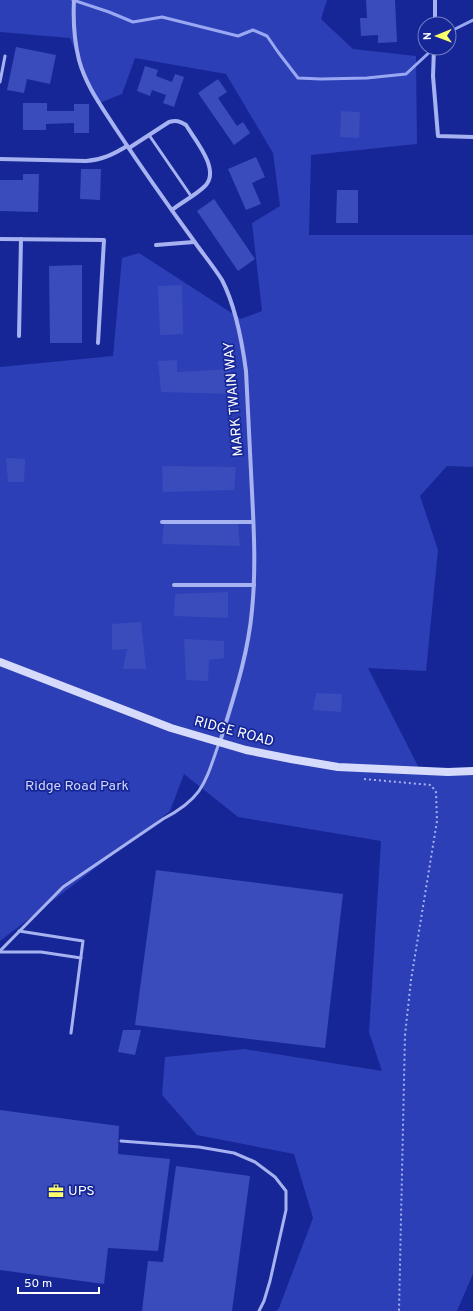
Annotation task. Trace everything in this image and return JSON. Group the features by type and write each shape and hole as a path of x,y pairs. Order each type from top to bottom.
{"street":[{"name":"MARK TWAIN WAY","path":"74,0 74,37 81,67 94,94 128,147 222,280 237,320 243,348 246,371 255,550 254,586 246,650 239,680 219,743"},
{"path":"435,0 435,16"},
{"path":"434,56 433,76 438,136 473,137"},
{"path":"0,159 97,160 110,156 128,147 169,122 175,120 186,125 209,164 211,171 210,179 206,186 172,210"},
{"path":"0,239 104,240 98,343"},
{"path":"19,336 20,239"},
{"path":"156,245 194,242"},
{"path":"162,522 253,522"},
{"path":"174,585 254,586"},
{"name":"RIDGE ROAD","path":"0,662 170,728 219,743 291,759 338,767 448,772 473,771"}],"lane":[{"path":"0,82 5,56"},
{"path":"149,135 191,196"},
{"path":"0,951 62,887 190,802 199,792 207,778 219,743"},
{"path":"19,932 83,941 71,1033"},
{"path":"0,951 41,952 81,958"},
{"path":"121,1141 199,1147 234,1153 255,1162 275,1177 286,1191 286,1210 270,1281 264,1301 259,1311"}],"path":[{"path":"357,778 431,785 436,792 437,821 411,980 405,1035 399,1311"}],"green space":[{"name":"Ridge Road Park","path":"0,0 327,0 321,19 353,49 416,56 417,144 311,155 309,235 473,235 473,467 447,466 420,496 438,550 426,671 368,668 419,768 473,771 473,1274 457,1311 276,1311 279,1308 313,1218 294,1154 197,1135 162,1095 165,1057 244,1049 382,1071 369,1032 381,841 238,817 184,774 170,811 0,941 0,367 113,356 122,258 139,253 241,319 262,311 252,223 280,206 273,153 226,74 135,58 122,94 97,104 70,38 0,32"}],"building":[{"path":"366,0 395,0 397,42 378,43 378,35 361,36 360,18 367,18"},
{"path":"16,47 56,55 50,84 27,79 24,93 7,90"},
{"path":"145,66 158,70 156,76 172,82 175,74 184,77 174,107 163,103 166,95 152,90 150,96 137,91"},
{"path":"218,79 227,92 218,98 237,126 243,122 250,133 234,145 198,93"},
{"path":"23,103 47,103 47,111 74,111 74,104 89,104 89,133 74,133 74,123 46,124 46,130 23,130"},
{"path":"341,111 360,112 359,138 340,137"},
{"path":"256,157 265,177 252,183 261,204 246,210 228,169"},
{"path":"81,169 101,169 100,200 80,199"},
{"path":"23,174 39,174 38,212 0,211 0,180 23,180"},
{"path":"337,190 358,190 358,223 336,223"},
{"path":"214,199 255,259 238,271 197,211"},
{"path":"82,265 82,343 50,343 49,266"},
{"path":"182,285 183,334 160,335 158,286"},
{"path":"177,360 177,372 231,369 231,394 161,392 158,361"},
{"path":"6,458 25,459 24,482 8,482"},
{"path":"162,466 236,467 234,490 163,492"},
{"path":"164,523 238,524 240,546 162,544"},
{"path":"228,592 228,618 174,616 175,594"},
{"path":"141,622 146,669 123,669 127,649 112,650 112,624"},
{"path":"184,639 224,641 224,658 209,660 208,681 186,680"},
{"path":"316,693 342,694 341,712 313,710"},
{"path":"156,870 343,894 325,1048 135,1025"},
{"path":"123,1030 141,1030 135,1055 118,1052"},
{"path":"0,1110 119,1126 118,1154 170,1159 158,1251 108,1248 104,1284 0,1270"},
{"path":"176,1166 250,1176 232,1311 142,1311 148,1261 163,1262"}],"waterway":[{"path":"73,0 133,22 162,17 238,36 253,30 267,36 298,78 367,78 406,74 425,56"},
{"path":"457,28 473,20"}],"place":[{"name":"UPS","path":"56,1191"}]}
